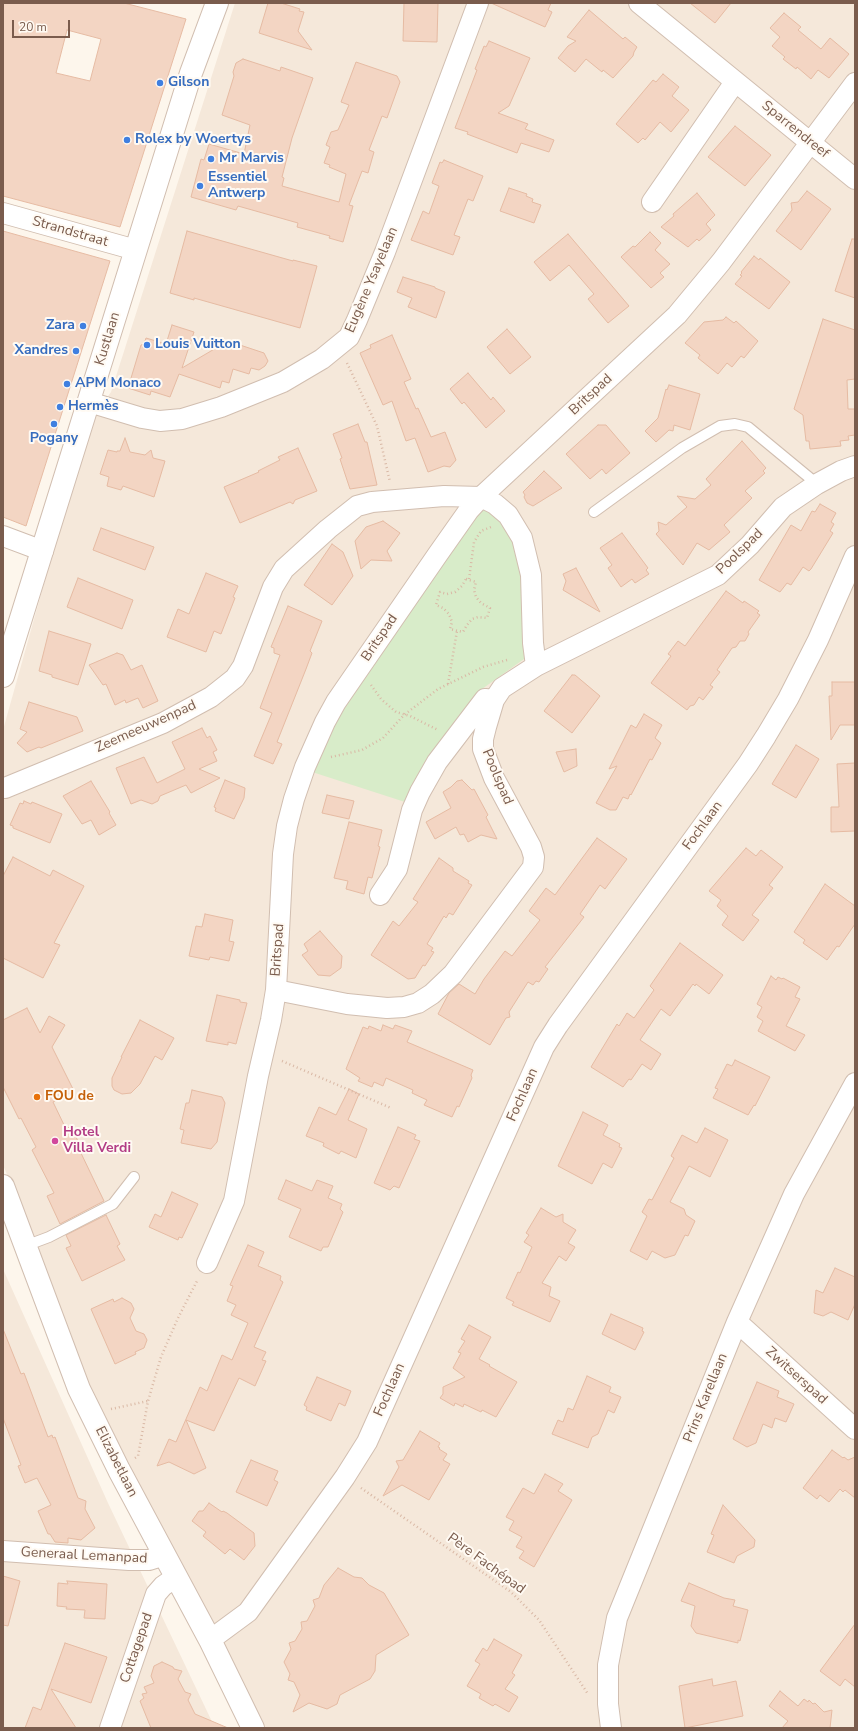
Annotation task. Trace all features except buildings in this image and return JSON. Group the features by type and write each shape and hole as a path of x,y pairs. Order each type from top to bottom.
{"street":[{"name":"Kustlaan","path":"3,676 191,73 217,3"},
{"name":"Eugène Ysayelaan","path":"89,402 142,418 160,421 182,419 222,407 283,382 322,359 340,346 349,337 357,320 478,3"},
{"name":"Sparrendreef","path":"639,3 855,179"},
{"path":"652,202 735,82"},
{"name":"Britspad","path":"207,1263 234,1201 276,990 283,854 294,799 305,768 336,702 438,554 481,497 677,315 721,262 855,83"},
{"name":"Strandstraat","path":"3,213 136,250"},
{"name":"Poolspad","path":"276,990 347,1004 387,1008 404,1007 418,1003 432,994 454,974 533,867 534,858 531,847 494,778 483,748 483,738 494,700 502,688 535,662 718,575 750,544 783,507 817,484 841,471 855,466"},
{"name":"Zeemeeuwenpad","path":"5,788 163,722 211,697 234,678 243,666 272,587 284,569 356,506 372,502 444,496 481,497 495,504 509,517 522,538 531,575 535,662"},
{"path":"3,536 42,551"},
{"name":"Fochlaan","path":"210,1640 248,1612 345,1477 366,1442 544,1047 558,1024 748,764 766,736 788,699 818,640 855,556"},
{"path":"380,895 397,869 412,810 420,792 437,762 485,699 494,700"},
{"name":"Prins Karellaan","path":"611,1728 608,1704 608,1665 616,1618 737,1322 794,1194 855,1083"},
{"name":"Elizabetlaan","path":"3,1186 79,1389 119,1470 210,1640 253,1728"},
{"name":"Zwitserspad","path":"737,1322 855,1429"},
{"name":"Generaal Lemanpad","path":"3,1551 129,1560 150,1560 165,1555"},
{"name":"Cottagepad","path":"110,1728 156,1594 163,1586 176,1577"}],"lane":[{"path":"594,512 682,448 720,426 735,424 748,427 817,484"},
{"path":"25,1246 49,1237 113,1204 134,1177"}],"path":[{"path":"340,346 377,426 394,499"},
{"path":"469,579 474,542 481,531 509,517"},
{"path":"466,578 476,582 474,590 476,597 481,603 490,608 486,618 478,617 472,619 463,632 457,631 450,629 452,622 449,614 443,608 436,605 440,592 447,594 455,592 462,586 466,578"},
{"path":"448,684 457,631"},
{"path":"305,768 330,757 362,750 383,738 404,715 421,701 448,684 483,667 498,662 535,662"},
{"path":"360,668 381,699 396,712 410,716 437,729 458,734"},
{"path":"264,1053 391,1108"},
{"path":"119,1470 138,1456 148,1402 162,1357 192,1290 207,1263"},
{"path":"91,1414 148,1402"},
{"name":"Père Fachépad","path":"345,1477 511,1592 539,1620 594,1702 608,1704"}],"shaded area":[{"path":"235,3 855,3 855,1728 265,1728 239,1675 130,1471 83,1374 3,1165 3,730 71,487 96,413 111,392"},
{"path":"3,1269 108,1503 215,1728 3,1728"}],"green space":[{"path":"483,509 497,515 512,537 522,572 524,659 482,689 436,753 405,802 309,771 336,716 449,547"}],"place":[{"name":"Gilson","path":"160,83"},
{"name":"Rolex by Woertys","path":"127,140"},
{"name":"Mr Marvis","path":"211,159"},
{"name":"Essentiel Antwerp","path":"200,186"},
{"name":"Zara","path":"83,326"},
{"name":"Louis Vuitton","path":"147,345"},
{"name":"Xandres","path":"76,351"},
{"name":"APM Monaco","path":"67,384"},
{"name":"Hermès","path":"60,407"},
{"name":"Pogany","path":"54,424"},
{"name":"FOU de","path":"37,1097"},
{"name":"Hotel Villa Verdi","path":"55,1141"}]}
